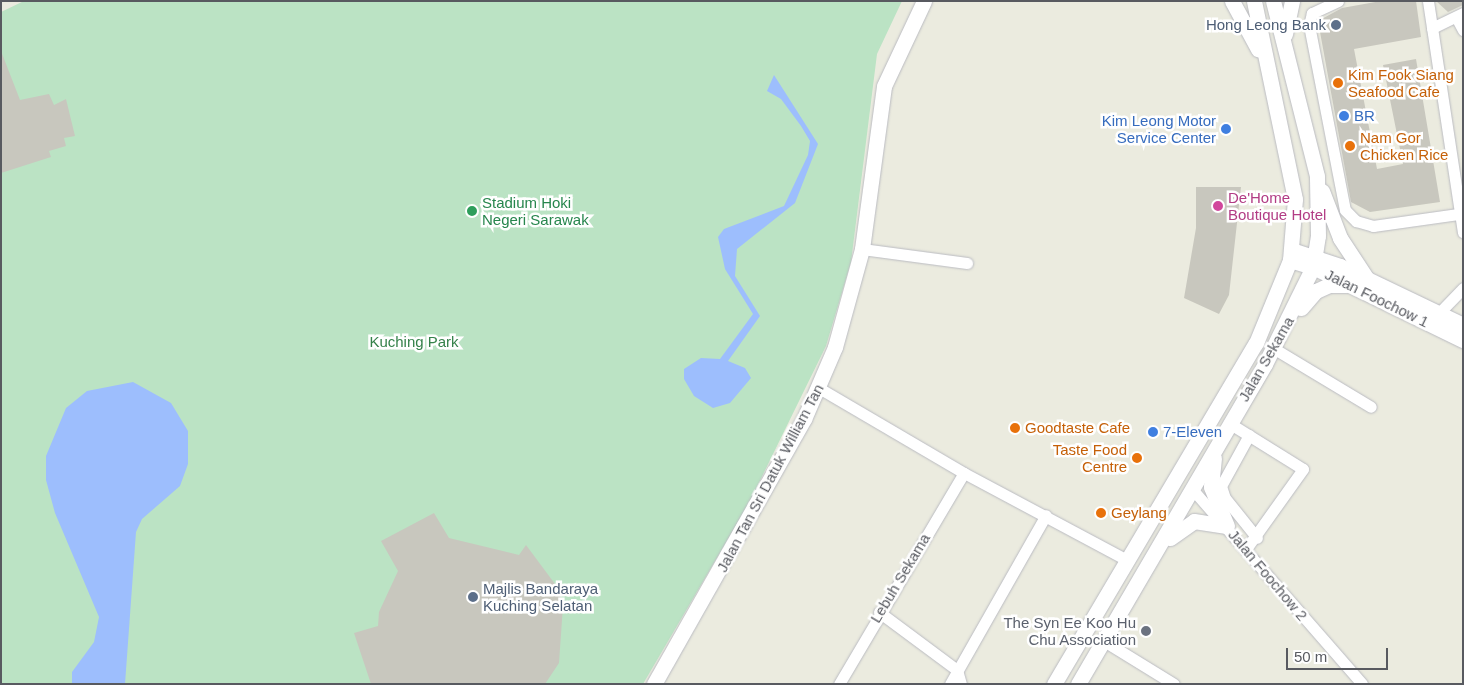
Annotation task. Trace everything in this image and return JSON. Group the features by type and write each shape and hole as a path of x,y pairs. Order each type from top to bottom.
{"main road":[{"name":"Jalan Tan Sri Datuk William Tan","path":"654,684 819,388 846,314 862,249 884,86 924,1"},
{"path":"1232,1 1266,66"},
{"name":"Jalan Sekama","path":"1054,684 1256,343 1291,255 1295,200 1254,1"},
{"name":"Jalan Sekama","path":"1078,684 1109,644 1151,562 1287,324 1314,261 1317,176 1273,1"},
{"path":"1285,48 1292,1"},
{"path":"1287,324 1316,291 1329,285 1366,286 1340,238 1317,176"},
{"name":"Jalan Foochow 1","path":"1291,255 1314,261 1366,286 1463,340"},
{"name":"Jalan Foochow 1","path":"1366,286 1463,325"},
{"path":"1216,448 1211,487 1227,526"},
{"path":"1140,539 1155,525 1174,494 1193,490"},
{"path":"1151,562 1167,541 1194,521 1227,526"}],"street":[{"path":"1338,1 1312,13 1309,25 1344,210 1356,220 1374,226 1458,214"},
{"path":"1428,1 1458,214 1463,232"},
{"path":"1432,28 1459,15 1463,30"},
{"path":"862,249 968,263"},
{"path":"1438,314 1463,288"},
{"path":"1274,348 1371,406"},
{"path":"819,388 964,474 1046,514 1127,560"},
{"path":"1229,424 1301,466 1303,472 1257,538 1246,549"},
{"path":"1249,435 1221,486 1225,498 1257,538"},
{"name":"Lebuh Sekama","path":"839,684 879,612 964,474"},
{"name":"Jalan Foochow 2","path":"1193,490 1227,526 1362,684"},
{"path":"950,684 956,670 1046,514"},
{"path":"879,612 956,670 961,684"},
{"path":"1109,644 1174,684"}],"green space":[{"name":"Kuching Park","path":"24,1 902,1 877,54 851,262 826,346 749,503 643,684 1,684 1,12"}],"water":[{"path":"774,75 818,144 795,203 737,249 735,276 760,316 728,361 745,368 751,378 730,403 713,408 694,396 684,379 684,369 701,358 720,359 753,314 725,269 718,237 724,229 784,206 808,155 810,141 801,126 781,99 767,91"},
{"path":"133,382 171,403 188,431 188,464 180,486 142,519 136,532 125,684 72,684 72,672 94,642 99,617 55,513 46,480 46,456 66,408 87,391"}],"building":[{"path":"1381,1 1416,1 1421,37 1354,49 1377,169 1403,164 1383,65 1416,59 1440,202 1370,212 1351,202 1318,21 1342,8"},
{"path":"1436,1 1463,1 1463,5 1448,12"},
{"path":"1,51 20,100 49,94 54,105 66,99 75,136 64,138 66,146 49,151 51,157 1,173"},
{"path":"1196,187 1241,187 1229,295 1219,314 1184,298 1196,228"},
{"name":"Majlis Bandaraya Kuching Selatan","path":"434,513 449,538 519,555 526,545 558,588 563,606 559,663 545,684 371,684 354,633 378,626 379,612 398,571 381,541"}],"place":[{"name":"Hong Leong Bank","path":"1336,25"},
{"name":"Kim Fook Siang Seafood Cafe","path":"1338,83"},
{"name":"BR","path":"1344,116"},
{"name":"Kim Leong Motor Service Center","path":"1226,129"},
{"name":"Nam Gor Chicken Rice","path":"1350,146"},
{"name":"De'Home Boutique Hotel","path":"1218,206"},
{"name":"Stadium Hoki Negeri Sarawak","path":"472,211"},
{"name":"Goodtaste Cafe","path":"1015,428"},
{"name":"7-Eleven","path":"1153,432"},
{"name":"Taste Food Centre","path":"1137,458"},
{"name":"Geylang","path":"1101,513"},
{"name":"Majlis Bandaraya Kuching Selatan","path":"473,597"},
{"name":"The Syn Ee Koo Hu Chu Association","path":"1146,631"}]}
